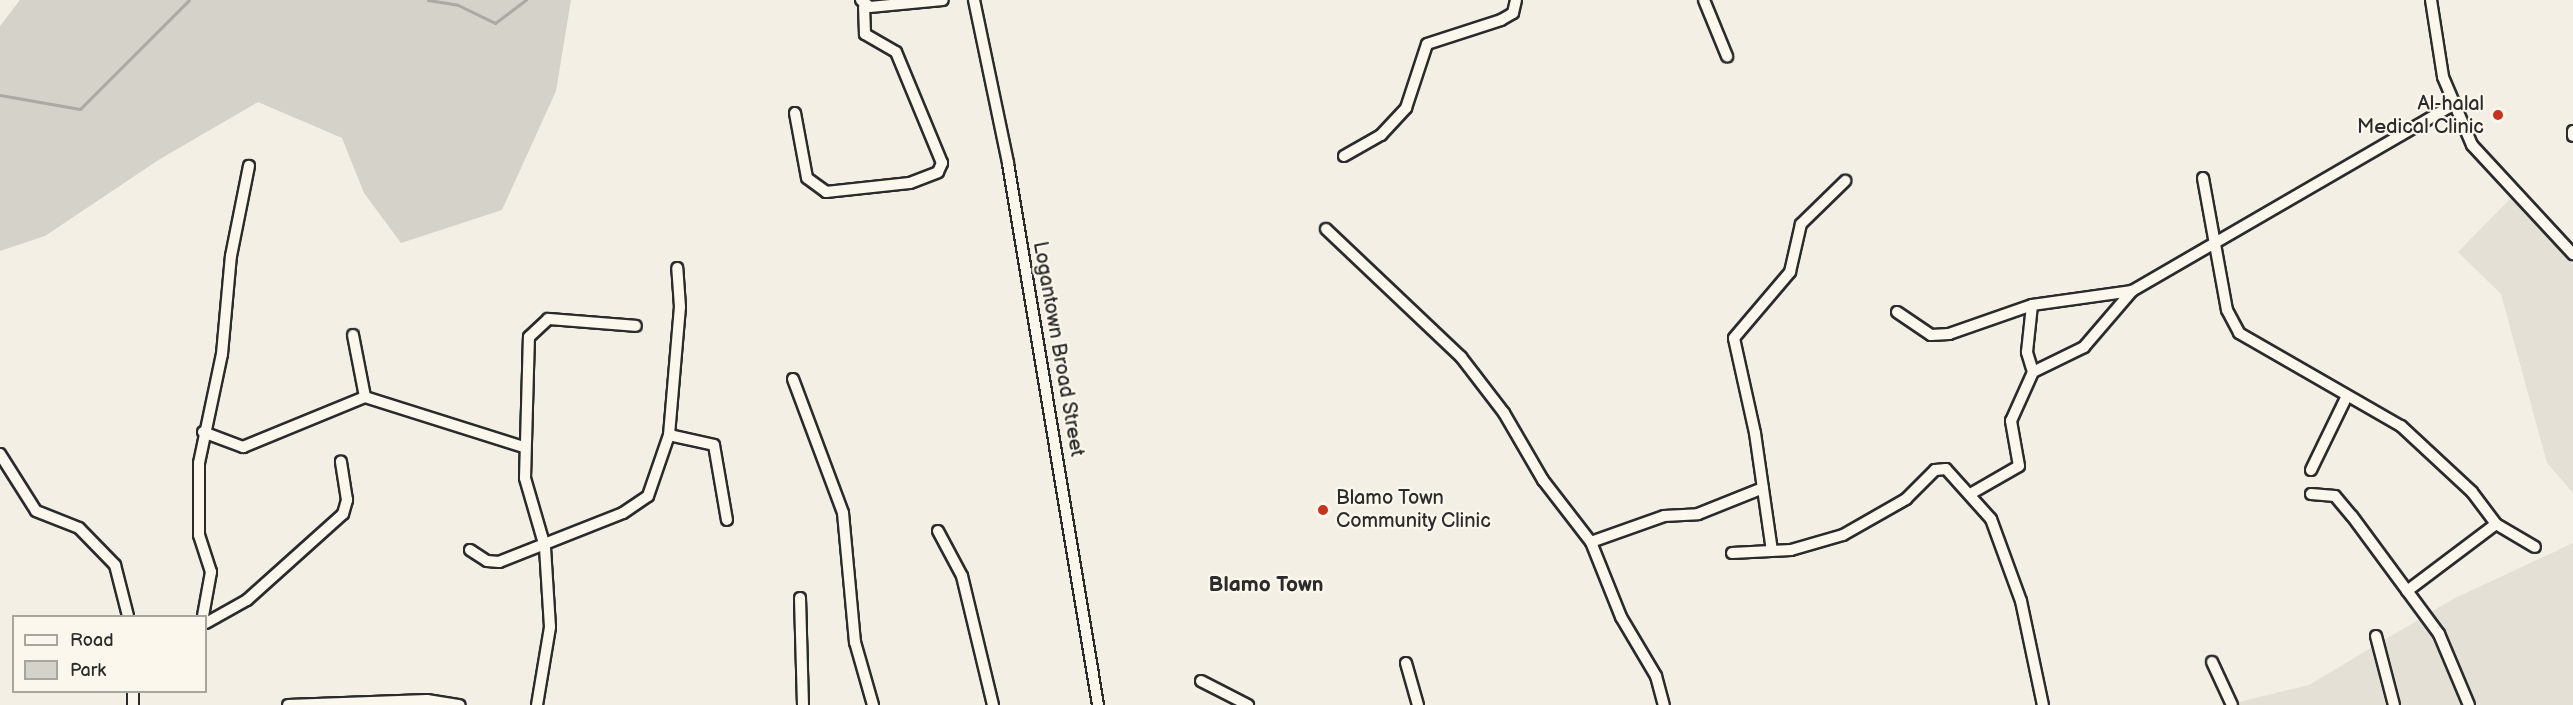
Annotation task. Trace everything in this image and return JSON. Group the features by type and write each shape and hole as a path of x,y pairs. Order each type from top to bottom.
{"street":[{"path":"795,113 807,178 826,192 910,183 938,172 942,163 896,52 866,34 862,3 943,0"},
{"name":"Logantown Broad Street","path":"974,0 1010,174 1098,705"},
{"path":"1344,156 1381,135 1401,115 1427,44 1501,20 1513,13 1516,0"},
{"path":"1704,0 1727,56"},
{"path":"2431,0 2443,77 2453,105 2483,162 2573,254"},
{"path":"1972,493 2019,466 2011,420 2033,372 2084,347 2133,291 2355,167 2453,105"},
{"path":"2573,131 2573,136"},
{"path":"202,615 211,572 198,519 203,432 222,354 231,256 249,166"},
{"path":"2203,177 2227,310 2239,333 2418,440 2472,492 2496,524 2535,547"},
{"path":"1772,551 1763,488 1734,338 1790,272 1801,224 1845,181"},
{"path":"1326,229 1461,357 1591,542 1621,617 1656,676 1664,705"},
{"path":"470,550 487,561 499,562 545,547 623,513 648,496 669,435 680,307 677,268"},
{"path":"1897,312 1931,335 2032,305 2133,291"},
{"path":"2032,305 2027,352 2033,372"},
{"path":"537,705 550,627 545,547 528,493 524,447 527,345 535,327 555,319 636,326"},
{"path":"353,334 365,397"},
{"path":"793,379 843,513 855,642 873,705"},
{"path":"2311,470 2347,396"},
{"path":"203,432 236,446 250,446 365,397 524,447"},
{"path":"669,435 714,446 727,520"},
{"path":"0,454 36,511 79,528 116,565 128,615"},
{"path":"207,622 247,600 343,514 347,500 341,461"},
{"path":"1732,553 1772,551 1843,535 1906,498 1935,470 1953,473 1972,493 1991,519 2021,601 2043,705"},
{"path":"1591,542 1664,516 1698,514 1763,488"},
{"path":"2311,494 2335,496 2407,591 2439,634 2469,705"},
{"path":"2407,591 2496,524"},
{"path":"938,531 962,576 993,705"},
{"path":"800,598 803,705"},
{"path":"2376,636 2394,705"},
{"path":"2212,662 2232,705"},
{"path":"1406,663 1418,705"},
{"path":"1201,681 1248,705"},
{"path":"288,705 350,703 460,705"}],"shaded area":[{"path":"2512,197 2573,259 2573,493 2547,463 2501,294 2458,252"},
{"path":"2573,543 2573,705 2227,705 2309,685 2453,599"}],"green space":[{"path":"20,0 571,0 556,91 502,210 401,243 364,193 342,138 258,102 160,159 45,236 0,251 0,26"}],"waterway":[{"path":"0,95 80,109 189,0"},
{"path":"428,0 458,5 495,23 526,0"}],"place":[{"name":"Al-halal Medical Clinic","path":"2498,115"},
{"name":"Blamo Town Community Clinic","path":"1323,510"}],"district":[{"name":"Blamo Town","path":"1266,585"}]}
